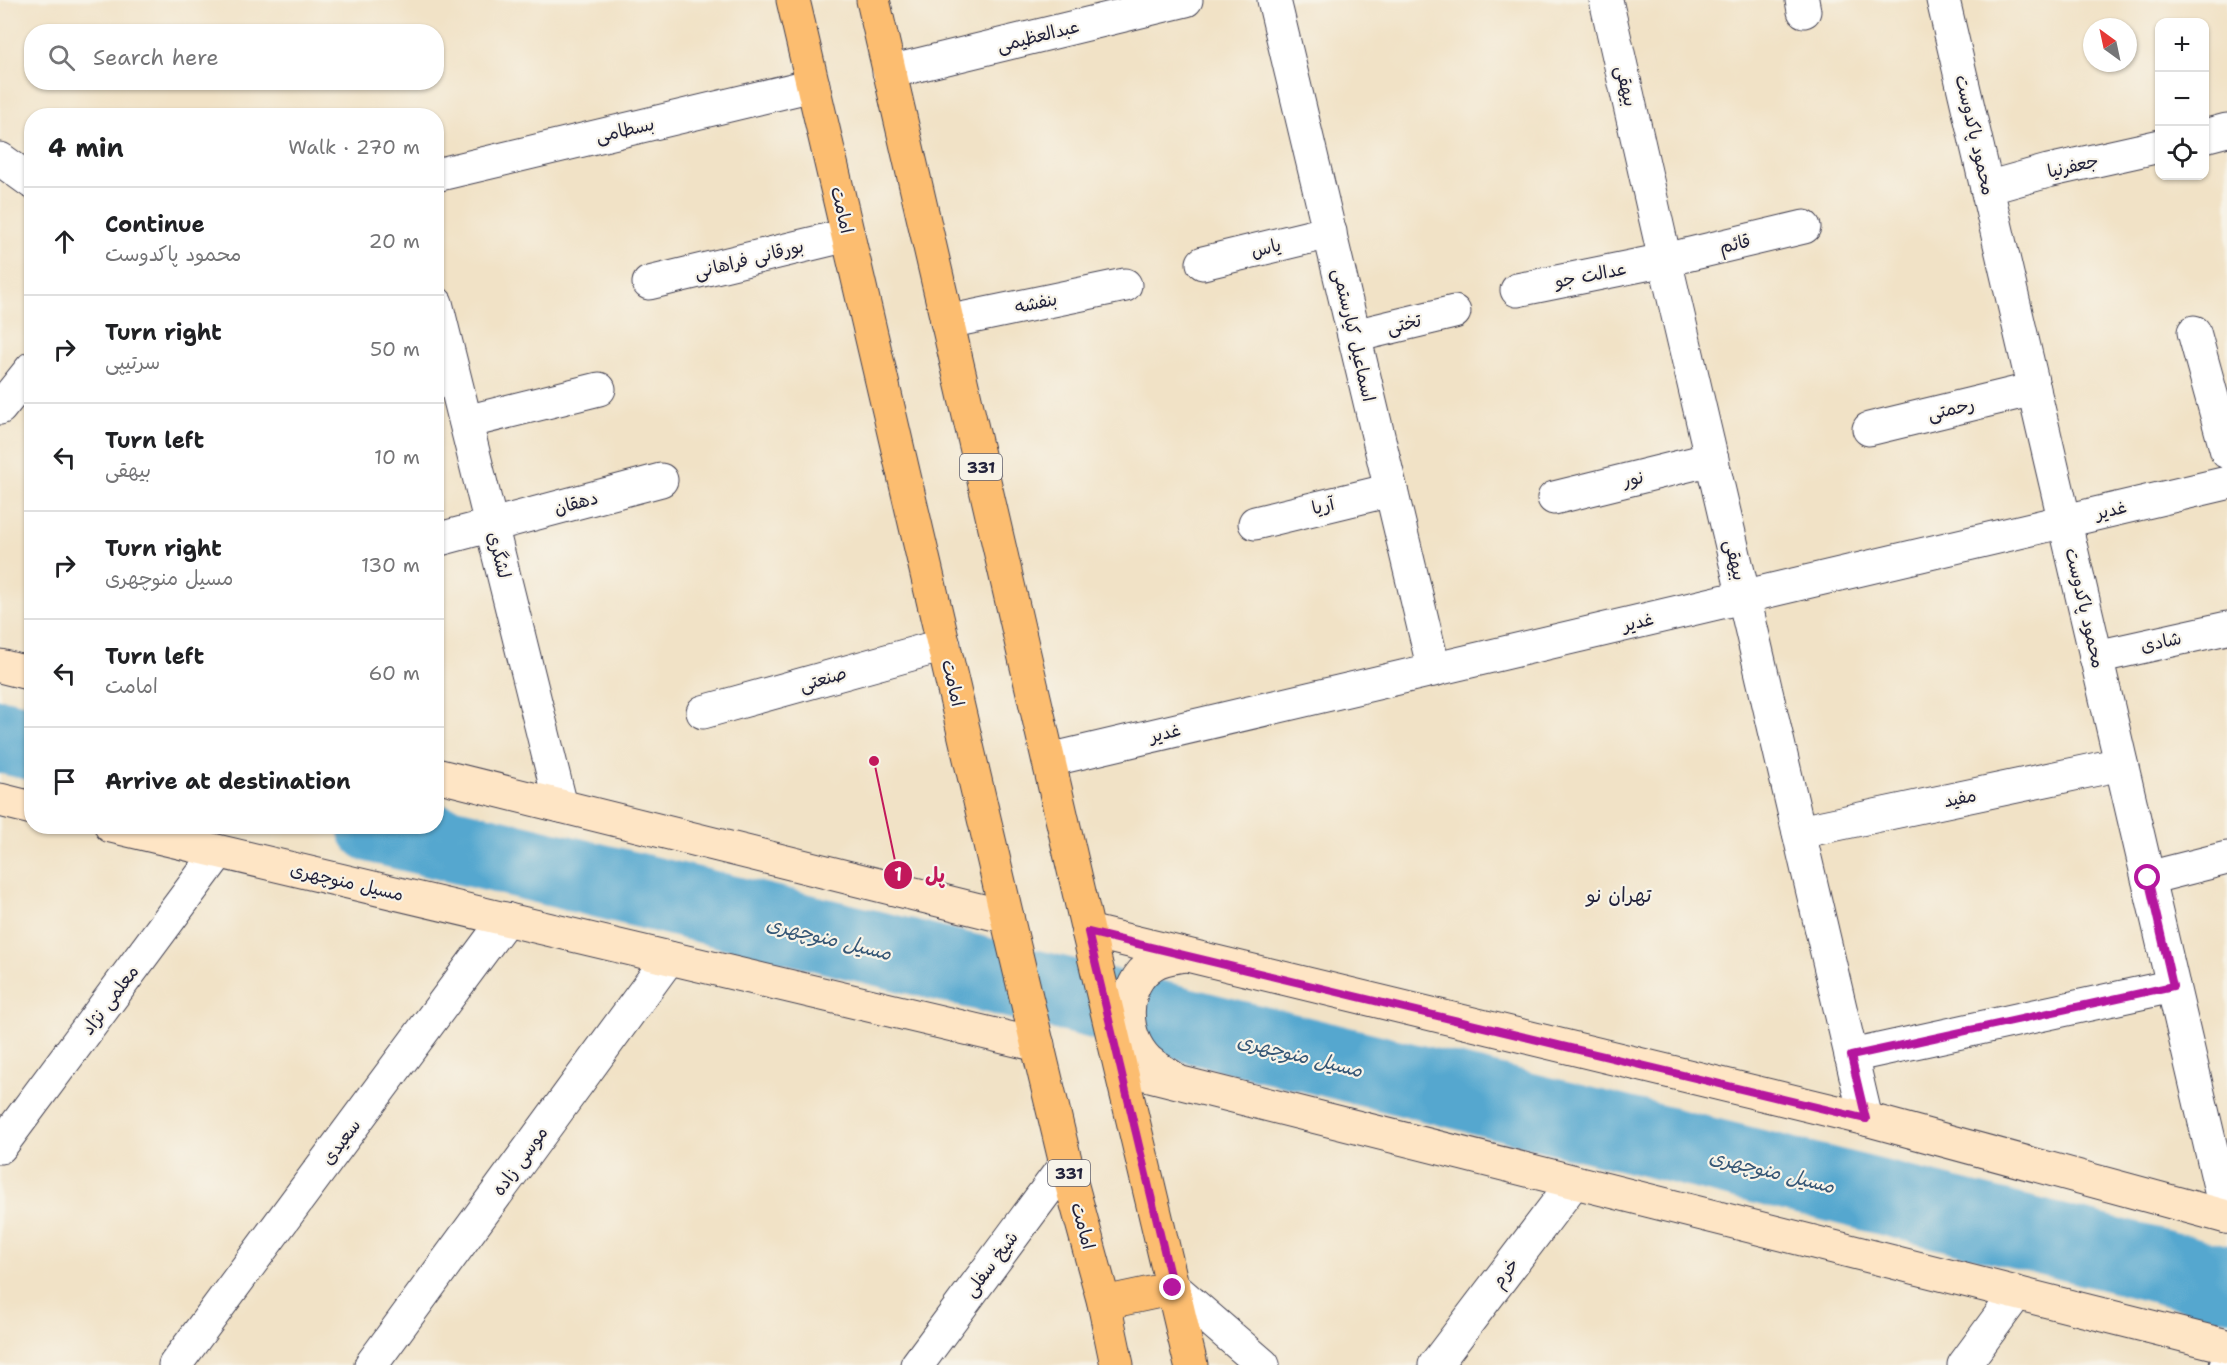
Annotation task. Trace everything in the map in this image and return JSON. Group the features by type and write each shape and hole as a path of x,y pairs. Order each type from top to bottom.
{"main road":[{"name":"امامت","path":"793,0 1066,1164 1104,1303 1118,1365"},
{"name":"331","path":"873,0 1089,933 1130,1065 1173,1288 1191,1365"},
{"path":"0,666 24,672"},
{"path":"444,777 1008,919"},
{"path":"0,800 24,806"},
{"name":"مسیل منوچهری","path":"144,834 1038,1044"},
{"path":"1089,933 1866,1119 2227,1217"},
{"path":"1184,955 1156,962 1140,973 1131,993 1127,1018 1136,1044 1130,1065 1182,1083 2227,1346"},
{"path":"1104,1303 1173,1288"}],"street":[{"name":"عبدالعظیمی","path":"889,72 1186,0"},
{"name":"اسماعیل کیارستمی","path":"1274,0 1434,670"},
{"name":"بیهقی","path":"1606,0 1866,1119"},
{"name":"محمود پاکدوست","path":"1943,0 2173,986 2220,1155 2227,1217"},
{"name":"بسطامی","path":"444,173 813,85"},
{"path":"2209,135 2227,130"},
{"name":"جعفرنیا","path":"1987,188 2048,171 2155,147"},
{"path":"0,159 24,176"},
{"name":"قائم","path":"1665,260 1804,227"},
{"name":"یاس","path":"1203,263 1330,232"},
{"name":"بورقانی فراهانی","path":"649,283 848,236"},
{"name":"عدالت جو","path":"1516,290 1665,260"},
{"name":"بنفشه","path":"947,322 1125,285"},
{"name":"تختی","path":"1354,336 1454,312"},
{"path":"2194,332 2227,452"},
{"name":"لشگری","path":"444,335 561,806"},
{"path":"0,408 24,378"},
{"name":"رحمتی","path":"1869,429 2034,389"},
{"path":"466,422 599,390"},
{"name":"نور","path":"1554,498 1712,459"},
{"name":"دهقان","path":"444,538 661,480"},
{"name":"غدیر","path":"1049,760 2227,483"},
{"name":"آریا","path":"1255,523 1391,490"},
{"name":"شادی","path":"2096,657 2227,628"},
{"name":"صنعتی","path":"703,712 944,645"},
{"name":"مفید","path":"1799,832 2121,764"},
{"name":"معلمی نژاد","path":"0,1147 219,852"},
{"path":"2148,878 2227,858"},
{"name":"سعیدی","path":"175,1365 506,920"},
{"name":"موسی زاده","path":"371,1365 669,958"},
{"path":"1851,1056 2173,986"},
{"name":"شیخ سفلی","path":"917,1365 1066,1164"},
{"name":"خرم","path":"1435,1365 1574,1182"},
{"path":"1173,1288 1263,1365"},
{"path":"1964,1365 2017,1293"}],"waterway":[{"name":"مسیل منوچهری","path":"0,736 24,741"},
{"name":"مسیل منوچهری","path":"407,834 950,966 2227,1283"}],"place":[{"name":"پل","path":"874,761"}],"district":[{"name":"تهران نو","path":"1619,895"}],"route":[{"path":"1173,1288 1088,932 1866,1119 1851,1056 2173,986 2148,878"}]}
